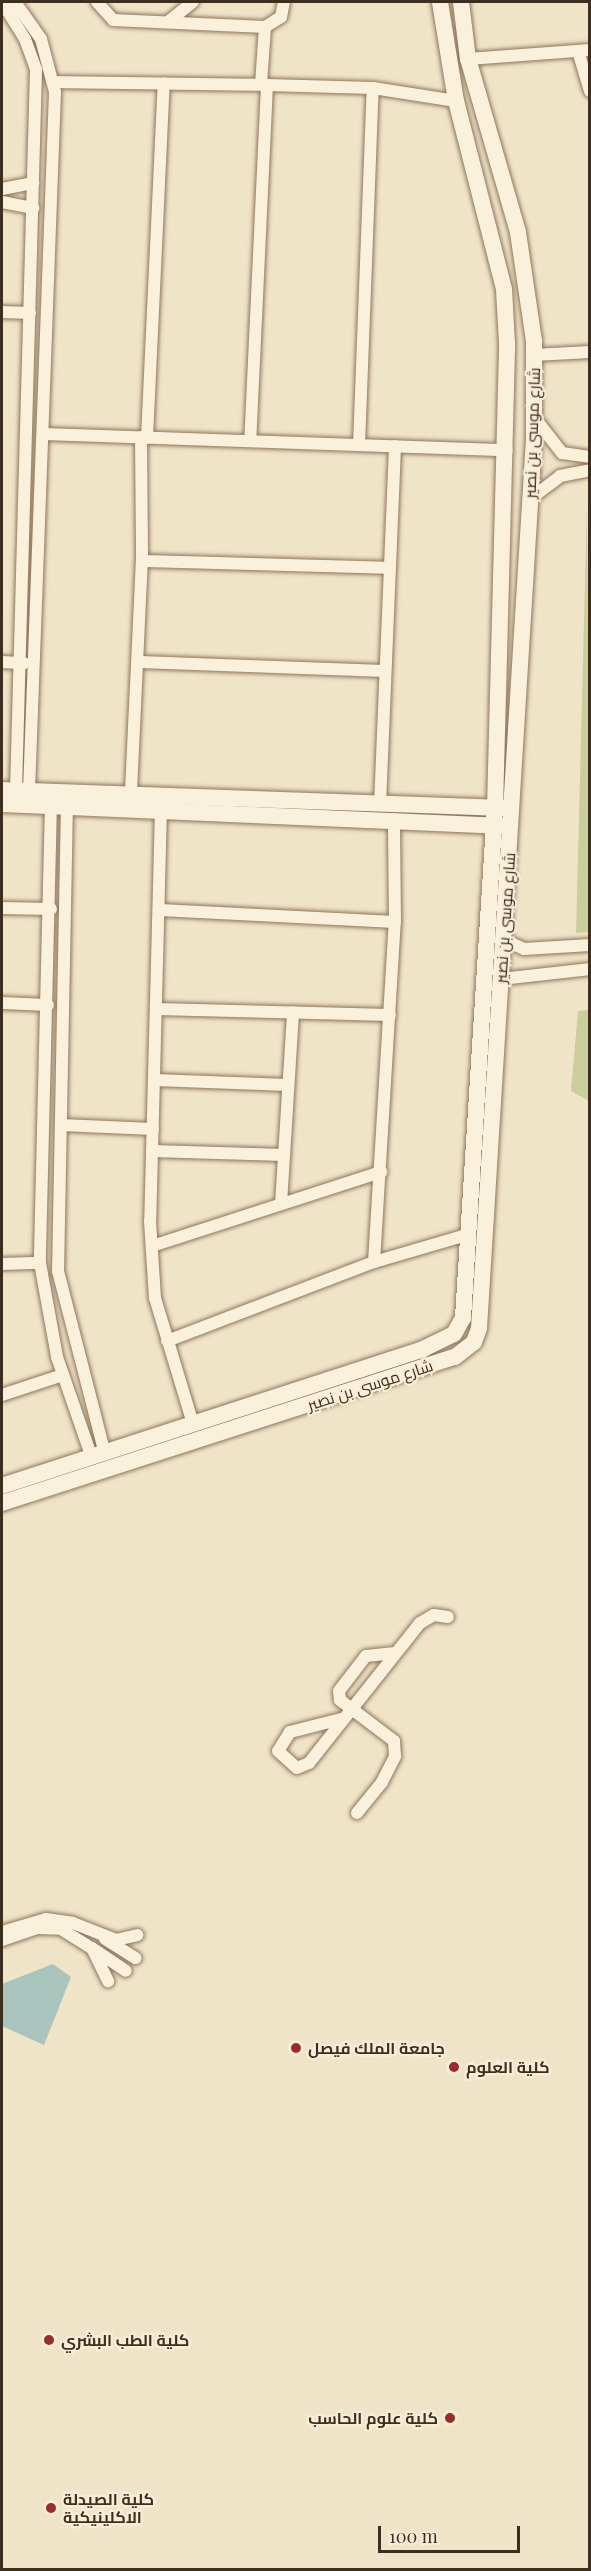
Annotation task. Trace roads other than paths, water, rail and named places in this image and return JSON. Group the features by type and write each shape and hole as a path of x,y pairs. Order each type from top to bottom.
{"street":[{"path":"2,2 25,39 36,70 15,791"},
{"path":"15,2 41,39 54,82 34,663 15,791"},
{"path":"97,2 113,20 265,27 280,17 284,2"},
{"path":"168,22 193,2"},
{"name":"شارع موسى بن نصير","path":"440,2 456,100 504,288 507,450 503,808"},
{"name":"شارع موسى بن نصير","path":"2,1486 98,1456 454,1335 463,1318 530,499 534,355 516,221 468,59 461,2"},
{"path":"250,441 265,27"},
{"path":"468,59 584,50 590,91"},
{"path":"54,82 264,84 373,88 456,100"},
{"path":"131,791 139,662 144,438 164,83"},
{"path":"359,445 373,88"},
{"path":"2,189 33,183"},
{"path":"2,202 33,207"},
{"path":"2,312 30,313"},
{"path":"534,355 590,352"},
{"path":"534,416 562,453 590,457"},
{"path":"43,434 507,450"},
{"path":"380,805 395,446"},
{"path":"530,499 560,476 590,470"},
{"path":"142,561 389,568"},
{"path":"2,662 34,663"},
{"path":"139,662 386,671"},
{"path":"15,791 131,791 380,805 503,808"},
{"path":"2,804 59,804 502,826"},
{"path":"59,804 51,909 40,1263 63,1375 98,1456"},
{"path":"59,804 61,1125 58,1271 98,1456"},
{"path":"161,809 152,1151 152,1246 155,1298 166,1341 193,1424"},
{"path":"374,1262 395,922 394,819"},
{"name":"شارع موسى بن نصير","path":"2,1503 465,1351 479,1328 481,1312 504,940 502,826"},
{"path":"2,908 51,909"},
{"path":"160,910 395,922"},
{"path":"504,940 524,949 590,945"},
{"path":"501,980 590,969"},
{"path":"2,1003 48,1005"},
{"path":"157,1009 390,1014"},
{"path":"281,1204 293,1012"},
{"path":"154,1080 288,1086"},
{"path":"61,1125 153,1129"},
{"path":"152,1151 284,1155"},
{"path":"44,1156 60,1157"},
{"path":"152,1246 381,1172"},
{"path":"166,1341 374,1262 470,1234"},
{"path":"2,1264 40,1263"},
{"path":"2,1395 63,1375"},
{"path":"341,1719 291,1732 278,1752 297,1768 309,1762 395,1653 429,1617 448,1617"},
{"path":"357,1813 382,1782 395,1756 394,1741 351,1707 339,1691 366,1656 395,1653"},
{"path":"2,1932 46,1919 74,1923 135,1958"},
{"path":"2,1940 37,1928 61,1929 126,1971"},
{"path":"98,1935 116,1940 137,1935"},
{"path":"92,1948 108,1981"}],"water":[{"path":"53,1964 71,1977 44,2045 2,2026 2,1984"}],"place":[{"name":"جامعة الملك فيصل","path":"296,2048"},
{"name":"كلية العلوم","path":"454,2067"},
{"name":"كلية الطب البشري","path":"49,2340"},
{"name":"كلية علوم الحاسب","path":"450,2418"},
{"name":"كلية الصيدلة الاكلينيكية","path":"51,2508"}]}
